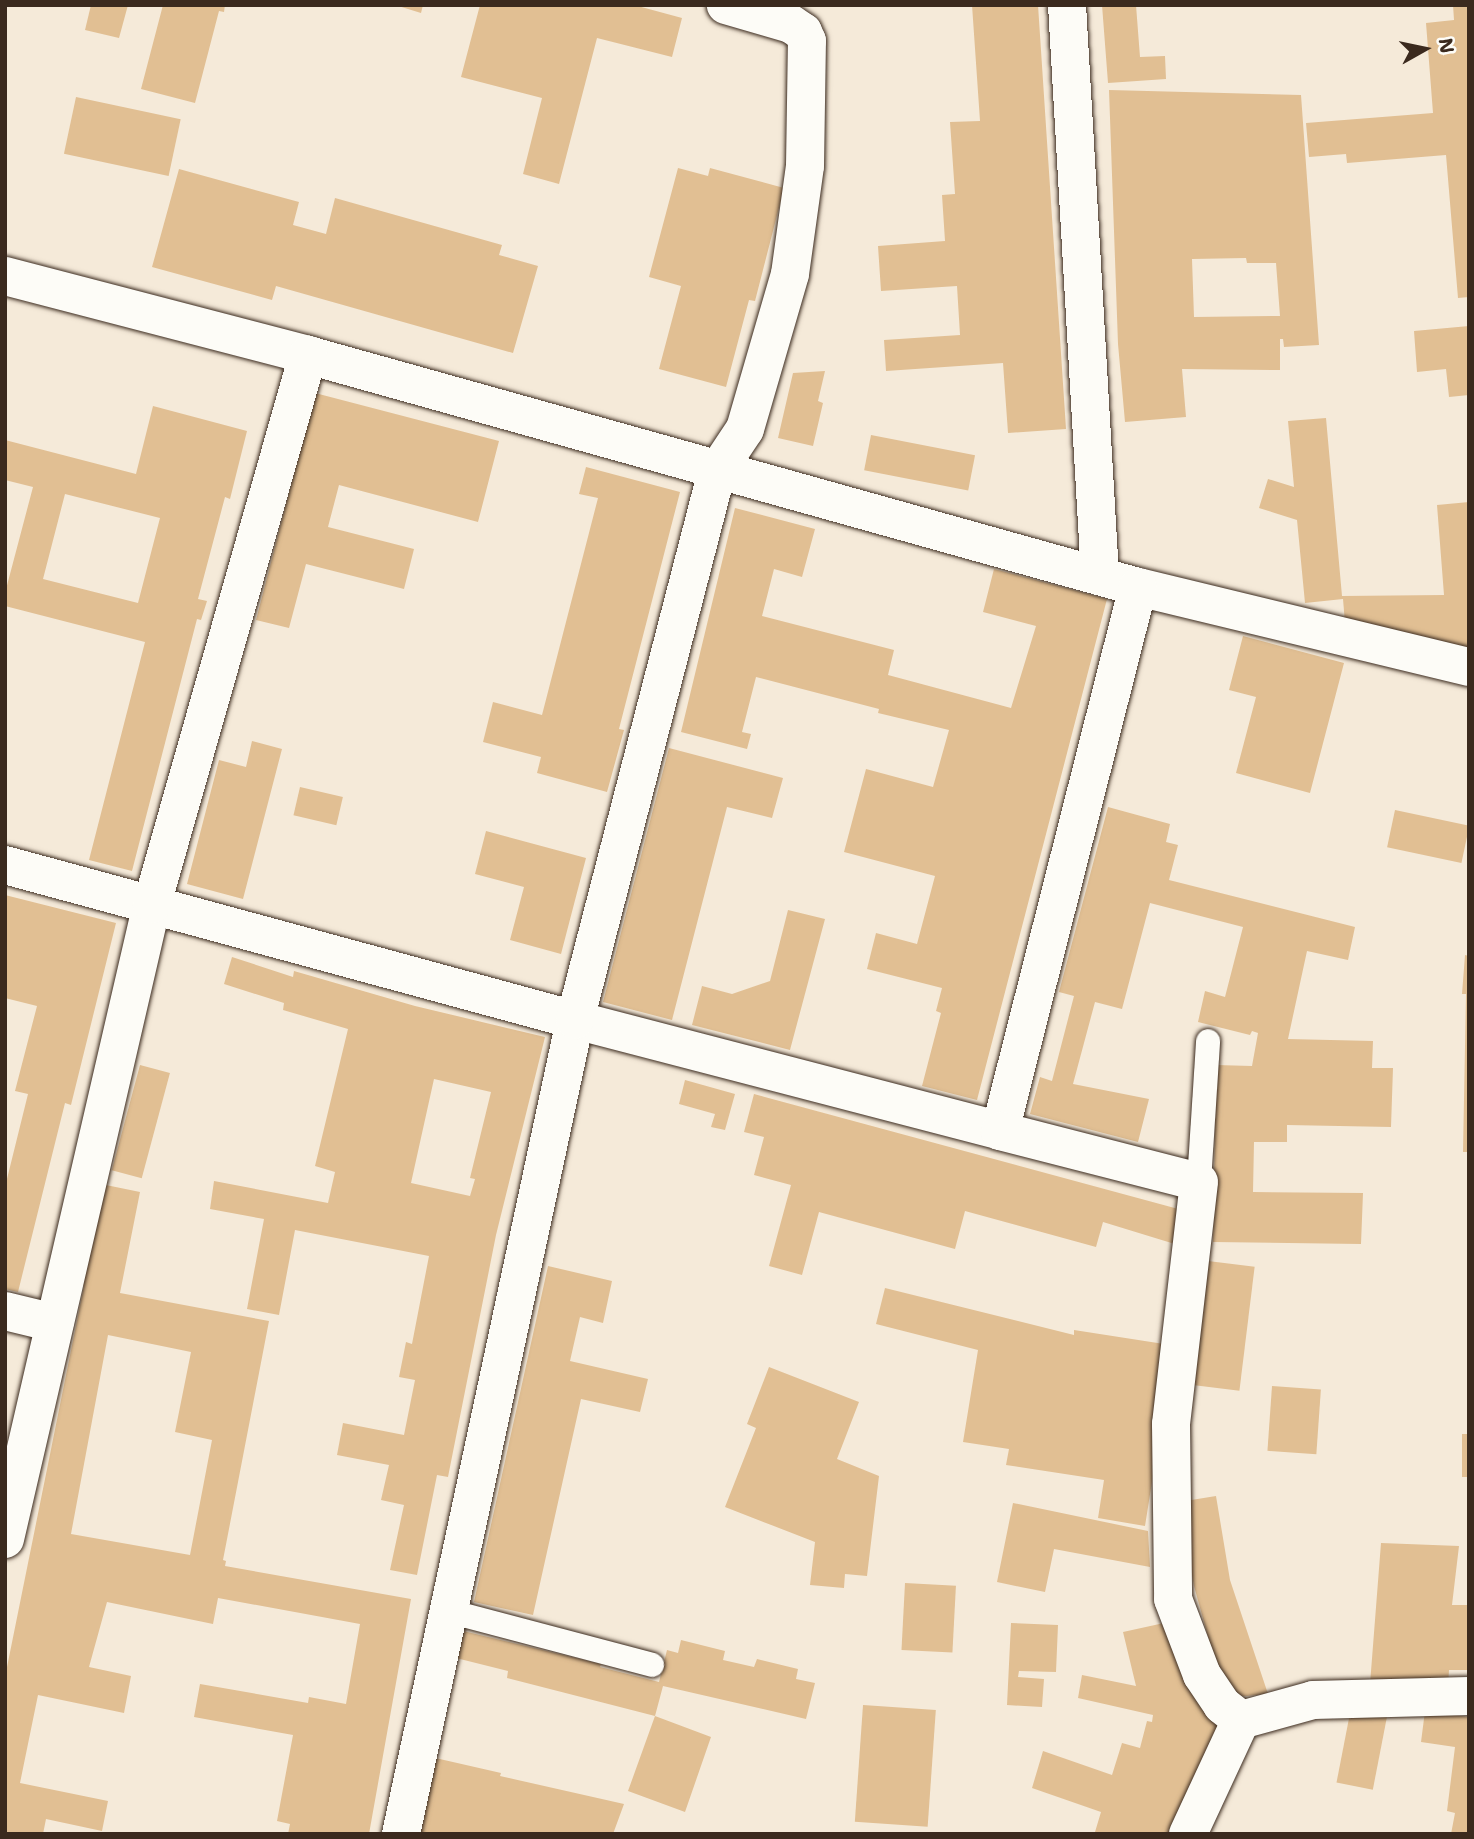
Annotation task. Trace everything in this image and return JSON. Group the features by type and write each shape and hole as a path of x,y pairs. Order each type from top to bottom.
{"street":[{"path":"401,1834 575,1020 718,471 745,429 790,274 805,166 807,41 803,32 791,23 726,5"},
{"path":"1068,5 1100,576"},
{"path":"5,276 308,355 1138,587 1469,667"},
{"path":"5,1539 152,904 308,355"},
{"path":"1000,1130 1138,587"},
{"path":"5,865 575,1020 1199,1182 1171,1424 1173,1599 1202,1675 1222,1705 1241,1720"},
{"path":"5,1311 55,1323"},
{"path":"1188,1834 1241,1720 1313,1700 1469,1696"}],"lane":[{"path":"1199,1182 1208,1041"},
{"path":"448,1611 652,1665"}],"building":[{"path":"91,5 128,5 119,38 85,30"},
{"path":"163,5 225,5 224,12 219,11 195,103 141,89"},
{"path":"395,5 423,5 421,13"},
{"path":"480,5 634,5 682,18 672,57 597,38 559,184 523,174 542,98 461,77"},
{"path":"972,5 1038,5 1066,429 1008,433 1003,363 886,371 884,340 960,335 957,286 881,291 878,246 945,241 942,195 955,194 950,122 980,121"},
{"path":"1102,5 1136,5 1140,57 1165,56 1166,79 1108,83"},
{"path":"1453,5 1469,5 1469,297 1458,298 1446,155 1347,163 1346,154 1309,157 1306,123 1433,113 1426,23 1454,20"},
{"path":"1109,90 1301,95 1319,345 1284,347 1283,339 1280,339 1280,370 1182,369 1186,417 1125,422 1118,344","holes":["1246,258 1247,263 1276,263 1280,316 1194,317 1192,259"]},
{"path":"76,97 181,119 169,176 64,154"},
{"path":"678,168 708,176 710,168 784,188 755,301 749,300 726,387 659,369 681,286 649,277"},
{"path":"179,169 299,202 293,225 326,234 335,198 502,245 499,255 538,266 513,353 276,286 272,300 152,267"},
{"path":"1469,326 1469,395 1449,397 1446,369 1417,372 1414,331"},
{"path":"825,371 818,401 823,403 813,446 778,438 793,373"},
{"path":"315,393 499,441 478,522 339,485 328,527 414,549 404,589 306,564 289,628 256,620"},
{"path":"153,406 247,431 230,499 225,497 198,599 207,601 201,620 197,619 132,871 89,860 145,642 5,606 5,593 33,487 5,480 5,440 136,474","holes":["65,494 160,518 138,603 43,579"]},
{"path":"1326,418 1342,596 1444,595 1437,505 1469,502 1469,648 1345,623 1343,599 1305,603 1297,520 1259,508 1268,479 1294,487 1288,421"},
{"path":"871,435 975,455 968,491 864,470"},
{"path":"586,467 680,492 619,729 624,730 607,792 537,773 541,757 483,742 493,702 542,715 598,498 579,494"},
{"path":"735,508 815,529 802,577 774,569 762,616 894,650 888,675 1011,708 1036,626 983,612 994,569 1107,599 977,1100 922,1086 941,1013 936,1011 942,988 867,969 876,933 917,944 935,876 844,852 866,769 933,787 949,730 878,713 879,709 756,677 742,732 751,734 747,749 681,732"},
{"path":"1243,636 1344,663 1310,793 1236,773 1256,697 1229,690"},
{"path":"252,741 282,749 243,899 187,884 219,760 246,767"},
{"path":"669,748 783,778 772,818 727,807 672,1020 603,1002"},
{"path":"300,787 343,797 336,825 293,815"},
{"path":"1108,807 1170,824 1166,842 1178,845 1169,880 1355,927 1348,960 1307,951 1288,1039 1373,1041 1372,1068 1393,1068 1391,1127 1287,1125 1287,1142 1254,1142 1253,1192 1363,1193 1361,1244 1213,1242 1216,1065 1252,1066 1258,1033 1252,1031 1250,1035 1198,1022 1205,991 1225,997 1243,927 1150,903 1122,1009 1095,1002 1073,1084 1149,1099 1138,1142 1030,1114 1040,1077 1052,1081 1074,996 1059,992"},
{"path":"1395,810 1469,826 1461,863 1387,847"},
{"path":"486,831 586,858 561,954 510,940 524,887 475,874"},
{"path":"5,895 116,923 71,1105 65,1103 18,1292 5,1289 5,1187 28,1094 15,1091 37,1006 5,998"},
{"path":"788,910 825,919 790,1050 692,1025 702,986 732,994 770,981"},
{"path":"1465,955 1469,956 1469,1152 1463,1152 1466,994 1462,994"},
{"path":"232,957 293,977 294,971 415,1006 545,1037 496,1235 448,1477 437,1475 417,1575 390,1570 404,1505 381,1500 389,1465 337,1455 343,1423 404,1435 415,1380 399,1377 406,1342 412,1344 429,1256 295,1230 279,1315 247,1309 264,1219 210,1209 214,1181 328,1203 335,1172 315,1166 348,1029 283,1010 284,1003 224,984","holes":["434,1079 491,1092 470,1178 475,1179 470,1196 411,1183"]},
{"path":"140,1065 170,1073 142,1178 112,1170"},
{"path":"685,1080 735,1094 725,1130 711,1127 715,1114 679,1104"},
{"path":"754,1094 1182,1210 1178,1245 1103,1222 1096,1247 965,1211 955,1249 819,1212 802,1275 769,1266 791,1185 754,1175 764,1137 744,1132"},
{"path":"101,1184 140,1192 120,1293 269,1321 223,1560 226,1561 225,1566 411,1599 369,1834 288,1834 290,1824 277,1821 293,1735 194,1717 200,1684 308,1703 309,1697 346,1704 360,1624 218,1598 213,1624 107,1602 89,1667 131,1676 124,1713 38,1695 20,1783 108,1801 102,1831 46,1819 43,1834 5,1834 5,1677 84,1286 80,1285","holes":["108,1335 191,1352 175,1432 212,1440 190,1555 71,1534"]},
{"path":"1208,1261 1255,1267 1239,1391 1193,1385"},
{"path":"548,1266 612,1281 603,1323 580,1317 570,1361 648,1379 640,1412 581,1399 533,1615 474,1602"},
{"path":"885,1288 1074,1335 1074,1330 1164,1344 1161,1425 1145,1526 1098,1518 1104,1480 1006,1465 1009,1449 963,1442 978,1350 876,1324"},
{"path":"769,1367 859,1402 837,1459 879,1476 867,1576 845,1574 844,1588 810,1585 815,1542 725,1507 756,1428 747,1424"},
{"path":"1272,1386 1321,1389 1316,1454 1267,1451"},
{"path":"1462,1434 1469,1434 1469,1477 1462,1477"},
{"path":"1216,1496 1230,1580 1268,1694 1225,1698 1194,1586 1179,1502"},
{"path":"1013,1503 1148,1531 1150,1567 1054,1549 1045,1592 997,1582"},
{"path":"1381,1543 1459,1546 1452,1605 1469,1605 1469,1670 1449,1670 1448,1686 1370,1684"},
{"path":"905,1583 956,1586 952,1653 901,1650"},
{"path":"1011,1623 1058,1625 1056,1672 1019,1671 1018,1677 1044,1679 1042,1707 1007,1705"},
{"path":"1164,1623 1199,1697 1220,1731 1174,1834 1095,1832 1101,1812 1032,1788 1043,1751 1112,1775 1122,1743 1140,1748 1147,1721 1152,1722 1153,1715 1078,1698 1082,1675 1136,1686 1123,1632"},
{"path":"463,1631 601,1664 600,1667 659,1682 667,1650 678,1653 681,1640 725,1651 723,1660 754,1667 757,1659 798,1669 796,1679 815,1683 806,1719 663,1686 655,1716 507,1678 508,1671 456,1658"},
{"path":"863,1705 936,1710 928,1827 855,1822"},
{"path":"1351,1708 1387,1715 1373,1790 1336,1783"},
{"path":"1425,1711 1469,1717 1469,1834 1451,1834 1455,1813 1447,1811 1455,1747 1421,1742"},
{"path":"655,1716 711,1737 685,1812 628,1791"},
{"path":"431,1757 501,1773 500,1776 624,1804 613,1834 414,1834"}]}
